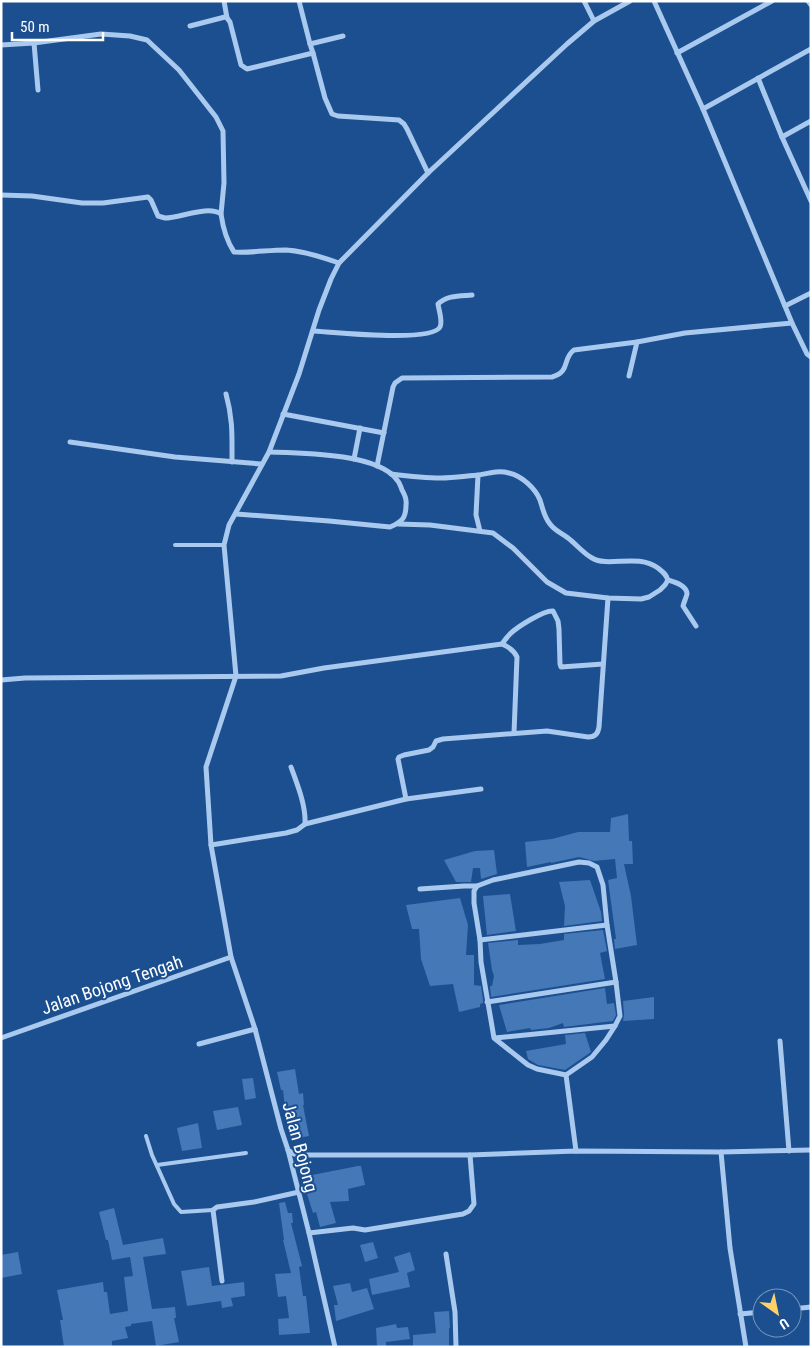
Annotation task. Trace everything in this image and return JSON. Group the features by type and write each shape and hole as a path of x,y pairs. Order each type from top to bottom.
{"street":[{"path":"224,1 241,65 247,69 313,53"},
{"path":"299,1 325,98 332,114 398,120 407,128 428,173"},
{"path":"584,1 594,21"},
{"path":"236,676 224,545 229,525 269,452 331,279 339,263 428,173 567,44 594,21 630,1"},
{"path":"654,1 703,108 792,323 807,354 811,357"},
{"path":"677,53 772,1"},
{"path":"808,1 811,5"},
{"path":"190,26 224,17 227,18"},
{"path":"1,45 34,43 101,34 130,36 147,40 179,70 216,118 223,131 224,183 221,214 228,243 234,252 248,253 285,250 310,253 339,263"},
{"path":"310,44 343,36"},
{"path":"34,43 38,90"},
{"path":"703,108 811,49"},
{"path":"758,78 810,198"},
{"path":"782,137 811,121"},
{"path":"1,195 32,196 82,203 103,203 148,197 158,216 165,218 208,211 221,214"},
{"path":"785,306 811,293"},
{"path":"313,331 406,336 435,332 440,328 442,320 438,304 454,296 472,295"},
{"path":"377,466 393,387 402,378 552,378 562,373 566,367 569,355 574,350 638,342 685,333 792,323"},
{"path":"630,376 638,342"},
{"path":"226,394 232,420 232,462"},
{"path":"284,414 384,433"},
{"path":"354,458 360,428"},
{"path":"70,442 175,458 262,464"},
{"path":"236,514 390,527 404,519 407,507 406,498 397,479 377,466 354,458 269,452"},
{"path":"391,474 440,478 499,472 510,473 531,486 536,493 549,524 590,558 604,562 640,561 654,566 666,574 668,580 682,586 687,593 683,606 696,626"},
{"path":"478,475 476,515 480,531"},
{"path":"398,524 430,525 494,533 547,582 566,594 640,599 649,597 660,590 668,580"},
{"path":"406,799 399,757 429,750 436,741 547,731 593,737 598,733 608,598"},
{"path":"502,644 514,631 548,610 554,611 560,629 561,667 604,664"},
{"path":"1,680 25,678 281,676 324,668 502,644 510,647 517,657 514,733"},
{"name":"Jalan Bojong","path":"236,676 206,767 211,845 231,957 255,1028 288,1150 335,1347"},
{"path":"291,767 298,786 305,824"},
{"path":"211,845 286,833 297,830 305,824 406,799 481,789"},
{"path":"420,889 477,886 493,880 579,862 589,863 597,867 603,884 620,1016 615,1026 592,1057 566,1075 528,1065 494,1038 481,962 480,940 474,903 474,891 477,886"},
{"path":"480,940 607,925"},
{"name":"Jalan Bojong Tengah","path":"1,1038 231,957"},
{"path":"487,1002 616,982"},
{"path":"494,1038 615,1026"},
{"path":"199,1044 255,1028"},
{"path":"780,1041 789,1151"},
{"path":"566,1075 576,1151"},
{"path":"288,1150 300,1155 811,1150"},
{"path":"721,1152 730,1248 746,1347"},
{"path":"309,1233 353,1228 365,1230 462,1214 469,1211 474,1204 470,1154"},
{"path":"222,1281 213,1210 217,1207 254,1202 299,1192"},
{"path":"446,1254 456,1312 456,1347"},
{"path":"740,1314 752,1313"}],"lane":[{"path":"175,545 224,545"},
{"path":"146,1136 156,1165 174,1204 181,1212 213,1210"},
{"path":"156,1165 246,1153"}],"building":[{"path":"628,814 629,841 632,841 633,864 624,864 631,896 637,945 615,949 614,939 616,939 608,880 617,878 615,859 594,861 579,857 527,867 525,842 552,839 578,832 610,832 611,818"},
{"path":"494,850 497,874 481,879 480,868 473,868 471,882 456,882 444,860 475,851"},
{"path":"590,880 601,912 602,921 564,926 565,906 559,882"},
{"path":"510,894 516,931 487,935 483,896"},
{"path":"460,898 468,925 466,955 474,955 474,985 481,986 483,1003 480,1004 480,1007 459,1012 453,984 430,986 421,959 419,929 412,929 406,905"},
{"path":"603,930 607,951 600,953 605,979 491,997 490,986 492,986 494,976 488,943 518,940 518,945 540,944 564,940 564,934"},
{"path":"605,988 607,1004 614,1003 616,1015 613,1021 564,1027 563,1023 549,1028 531,1030 530,1028 507,1032 499,1005"},
{"path":"654,997 654,1019 623,1021 623,1001"},
{"path":"585,1033 591,1052 565,1070 538,1065 528,1059 526,1051 566,1044 565,1035"},
{"path":"295,1069 299,1094 303,1093 303,1105 309,1136 293,1139 287,1108 285,1108 283,1090 281,1090 277,1072"},
{"path":"253,1078 256,1098 245,1100 242,1079"},
{"path":"238,1107 242,1125 217,1130 213,1111"},
{"path":"198,1123 202,1148 182,1151 177,1128"},
{"path":"361,1166 365,1185 348,1189 349,1201 330,1202 336,1223 320,1227 316,1212 313,1213 307,1194 304,1182 308,1181 307,1176"},
{"path":"285,1202 288,1213 292,1213 293,1223 291,1223 302,1266 299,1267 303,1296 306,1296 310,1333 279,1335 278,1319 289,1318 286,1296 278,1297 275,1274 291,1273 283,1240 279,1203"},
{"path":"114,1208 123,1245 163,1238 166,1254 143,1257 152,1309 175,1307 176,1318 174,1318 179,1342 156,1346 152,1321 131,1324 131,1326 125,1327 128,1338 112,1341 112,1347 64,1347 60,1320 63,1320 57,1290 103,1282 104,1292 107,1292 110,1314 128,1311 124,1277 133,1276 130,1257 112,1260 99,1212"},
{"path":"373,1242 378,1258 365,1262 360,1245"},
{"path":"18,1252 22,1274 1,1278 1,1255"},
{"path":"410,1252 415,1270 407,1273 410,1287 372,1295 369,1279 399,1272 394,1257"},
{"path":"209,1267 212,1286 244,1282 245,1296 231,1298 233,1306 222,1308 221,1301 187,1306 181,1271"},
{"path":"350,1283 352,1292 367,1288 374,1309 336,1321 334,1305 338,1305 333,1286"},
{"path":"449,1311 449,1347 413,1347 413,1335 436,1333 434,1312"},
{"path":"396,1324 397,1328 408,1327 410,1339 386,1342 386,1347 377,1347 376,1328"}]}
